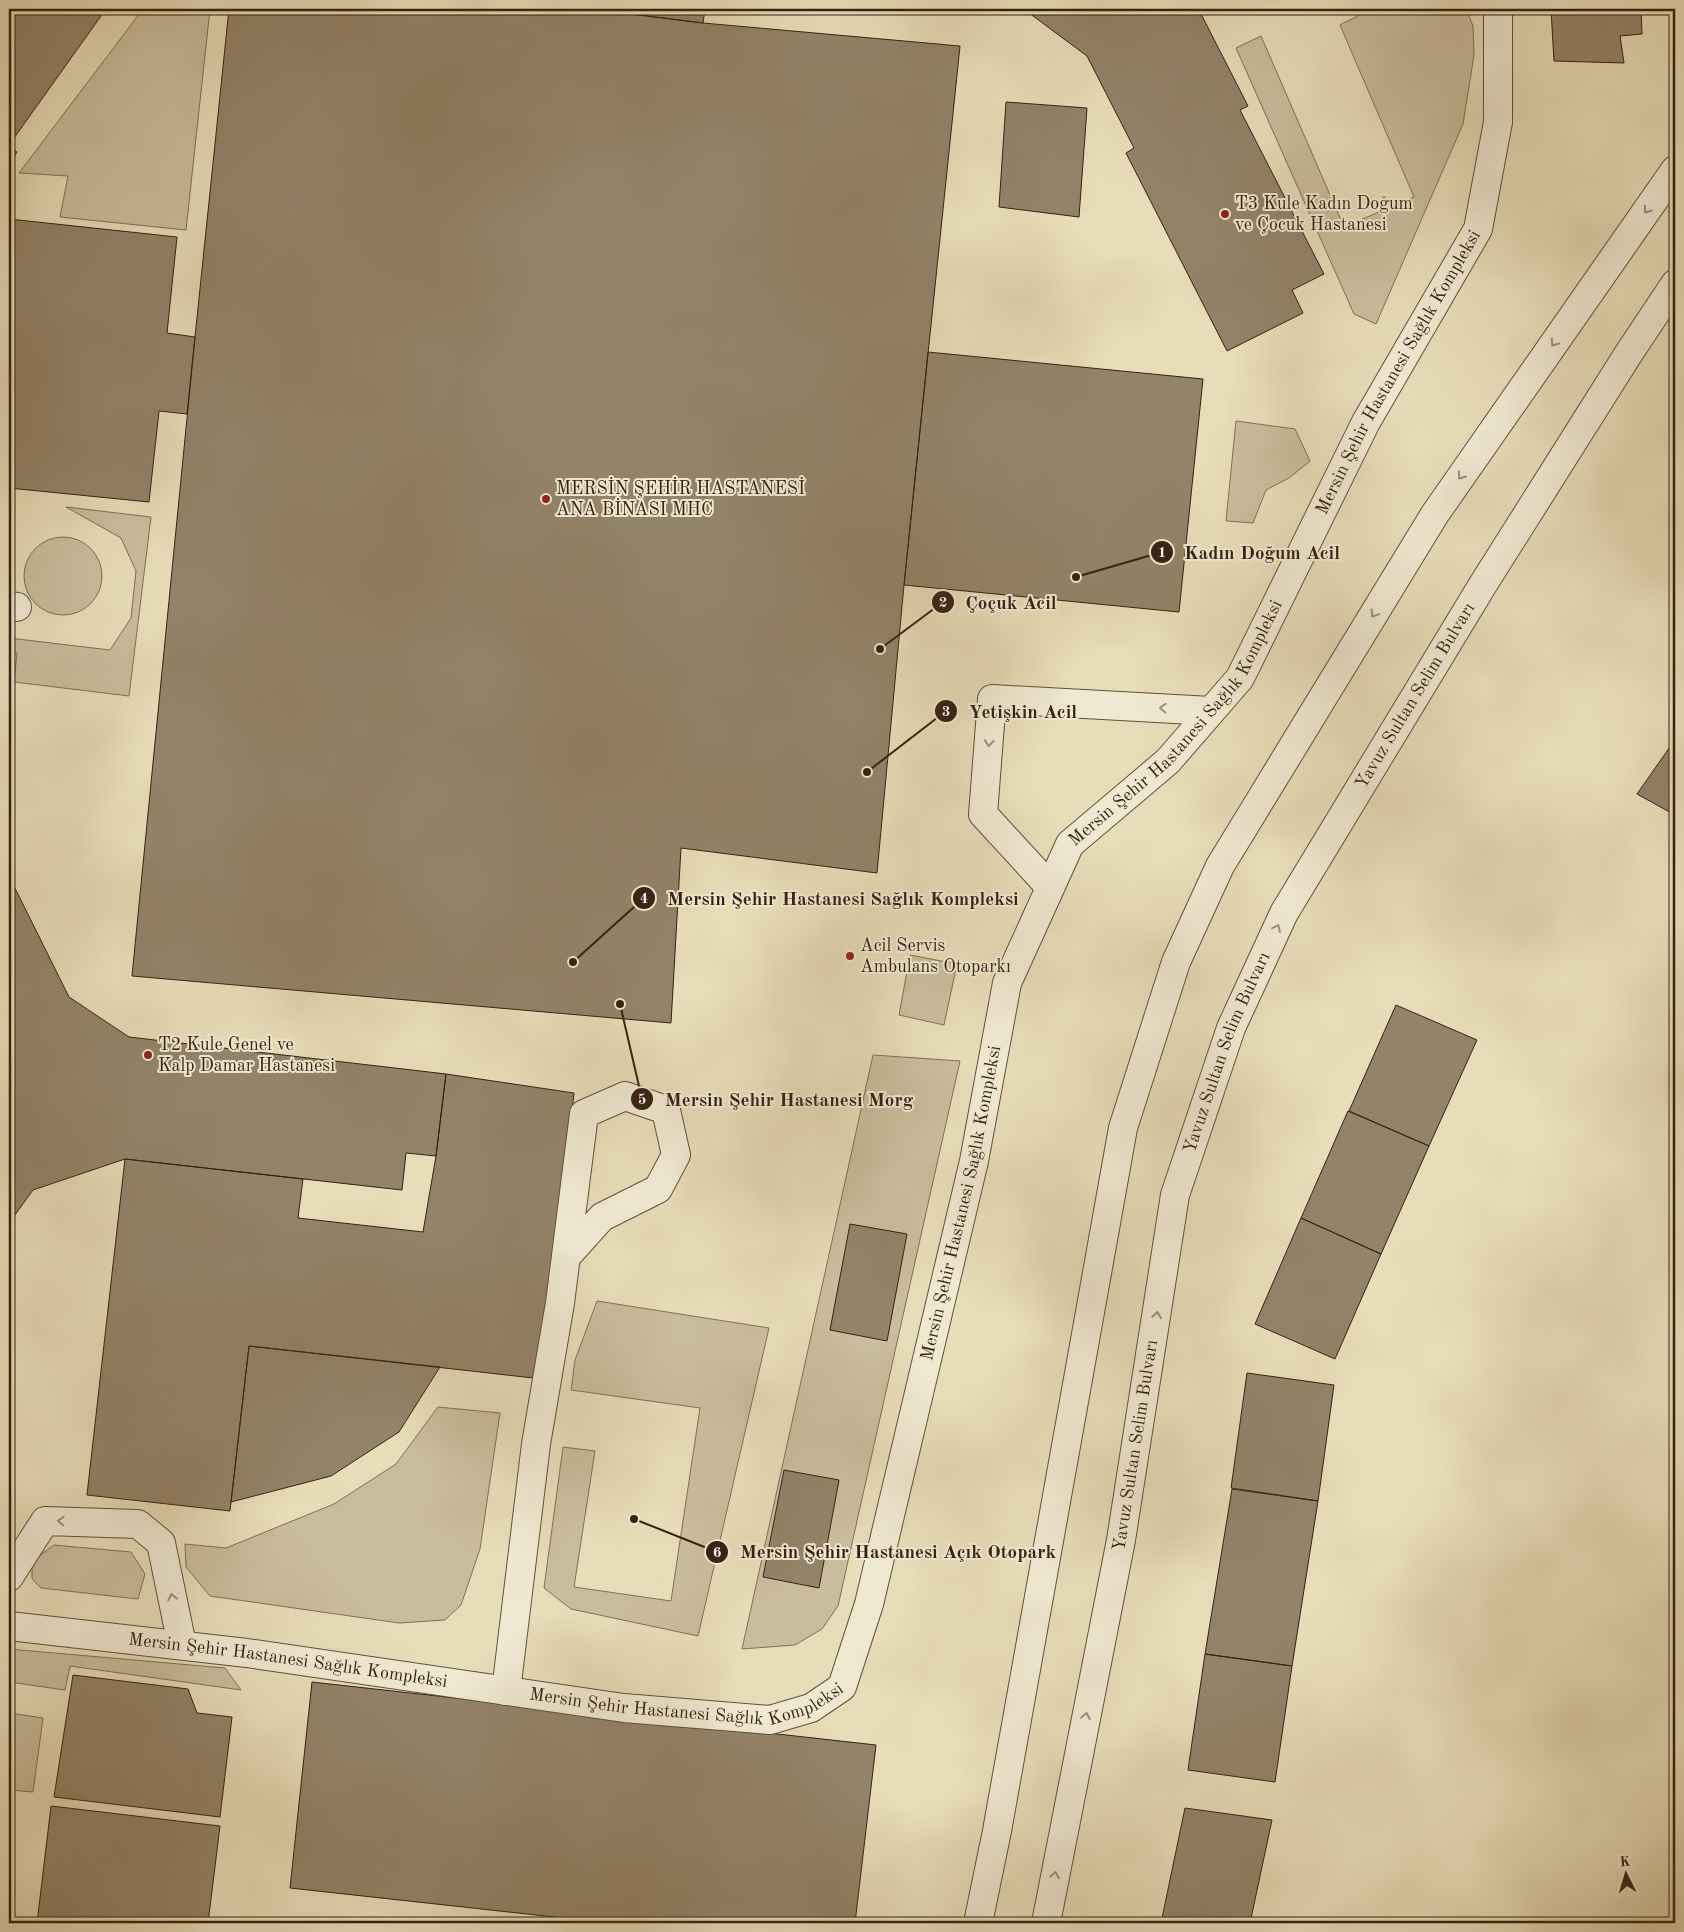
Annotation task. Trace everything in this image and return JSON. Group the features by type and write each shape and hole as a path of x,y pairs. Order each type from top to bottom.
{"street":[{"name":"Mersin Şehir Hastanesi Sağlık Kompleksi","path":"9,1626 182,1645 624,1708 770,1720 811,1708 842,1687 869,1604 974,1161 1007,983 1070,844 1168,761 1240,678 1366,422 1478,229 1498,122 1498,9"},
{"path":"978,1923 997,1832 1123,1128 1176,962 1220,866 1435,514 1675,170"},
{"name":"Yavuz Sultan Selim Bulvarı","path":"1046,1923 1121,1540 1176,1195 1231,1028 1289,904 1482,586 1675,284"},
{"path":"1050,887 983,814 992,699 1211,710"},
{"path":"506,1691 536,1444 560,1302 584,1114 625,1096 666,1110 676,1155 658,1189 602,1217 566,1257"},
{"path":"9,1577 44,1521 138,1524 161,1543 182,1645"}],"shaded area":[{"path":"143,9 210,9 186,230 60,217 68,176 19,173"},
{"path":"1371,9 1466,9 1473,26 1474,55 1463,124 1376,324 1354,314 1236,48 1261,36 1344,227 1414,197 1340,25"},
{"path":"1236,421 1295,429 1310,461 1289,478 1266,490 1253,523 1226,521"},
{"path":"66,507 151,517 129,696 14,682 17,653 9,652 9,638 110,650 131,618 136,571 121,538"},
{"path":"63,537 78,540 91,548 99,561 102,576 99,591 91,604 78,612 63,615 48,612 35,604 27,591 24,576 27,561 35,548 48,540"},
{"path":"910,955 957,964 944,1025 899,1015"},
{"path":"873,1055 960,1061 838,1606 822,1629 795,1645 742,1649"},
{"path":"597,1301 769,1328 698,1636 571,1609 544,1588 563,1447 595,1451 574,1587 671,1601 700,1408 571,1390 575,1360"},
{"path":"438,1407 500,1413 480,1549 461,1605 445,1620 399,1623 210,1596 186,1567 185,1544 226,1548 334,1504 396,1464"},
{"path":"54,1545 131,1552 145,1574 138,1599 41,1588 32,1579 32,1561"},
{"path":"9,1649 225,1668 241,1690 70,1666 65,1690 9,1682"},
{"path":"9,1713 43,1718 33,1792 9,1790"},
{"path":"9,1890 15,1891 10,1923 9,1923"}],"building":[{"path":"9,9 106,9 9,145"},
{"name":"MERSİN ŞEHİR HASTANESİ ANA BİNASI MHC","path":"229,9 591,9 703,23 960,46 904,585 877,873 681,848 671,1023 132,976"},
{"path":"591,9 705,9 703,23"},
{"name":"T3 Kule Kadın Doğum ve Çocuk Hastanesi","path":"1013,9 1200,9 1248,106 1240,110 1324,274 1292,290 1303,313 1227,351 1126,153 1134,148 1087,56 1025,10"},
{"path":"1551,9 1641,9 1642,34 1620,36 1624,63 1554,61"},
{"path":"1006,102 1087,108 1079,217 999,207"},
{"path":"9,147 17,152 9,164"},
{"path":"9,219 177,237 167,333 195,337 187,414 159,411 149,502 9,488"},
{"path":"928,352 1203,379 1179,612 904,585"},
{"path":"1672,744 1675,746 1675,815 1637,794"},
{"name":"T2 Kule Genel ve Kalp Damar Hastanesi","path":"9,876 69,997 129,1037 446,1074 436,1156 406,1153 402,1190 125,1159 33,1190 9,1223"},
{"path":"1396,1005 1477,1040 1429,1146 1349,1111"},
{"path":"446,1074 574,1093 542,1379 249,1346 230,1511 87,1495 125,1159 303,1179 298,1218 423,1232 436,1156"},
{"path":"1348,1111 1429,1146 1381,1254 1301,1218"},
{"path":"1301,1218 1381,1254 1335,1359 1255,1324"},
{"path":"850,1224 907,1234 887,1341 830,1330"},
{"path":"249,1346 440,1367 399,1432 331,1476 231,1502"},
{"path":"1247,1373 1334,1385 1318,1501 1231,1488"},
{"path":"784,1470 839,1480 819,1588 763,1577"},
{"path":"1232,1489 1318,1501 1292,1666 1205,1654"},
{"path":"1205,1654 1292,1666 1275,1782 1188,1770"},
{"path":"73,1675 188,1689 197,1713 232,1717 220,1817 54,1797"},
{"path":"312,1682 876,1745 855,1923 609,1923 290,1888"},
{"path":"51,1806 220,1826 208,1923 37,1923"},
{"path":"1185,1808 1272,1820 1250,1923 1161,1923"}],"place":[{"name":"T3 Kule Kadın Doğum ve Çocuk Hastanesi","path":"1225,214"},
{"name":"MERSİN ŞEHİR HASTANESİ ANA BİNASI MHC","path":"546,499"},
{"name":"Kadın Doğum Acil","path":"1076,577"},
{"name":"Çoçuk Acil","path":"880,649"},
{"name":"Yetişkin Acil","path":"867,772"},
{"name":"Acil Servis Ambulans Otoparkı","path":"850,956"},
{"name":"Mersin Şehir Hastanesi Sağlık Kompleksi","path":"573,962"},
{"name":"Mersin Şehir Hastanesi Morg","path":"620,1004"},
{"name":"T2 Kule Genel ve Kalp Damar Hastanesi","path":"148,1055"},
{"name":"Mersin Şehir Hastanesi Açık Otopark","path":"634,1519"}]}
